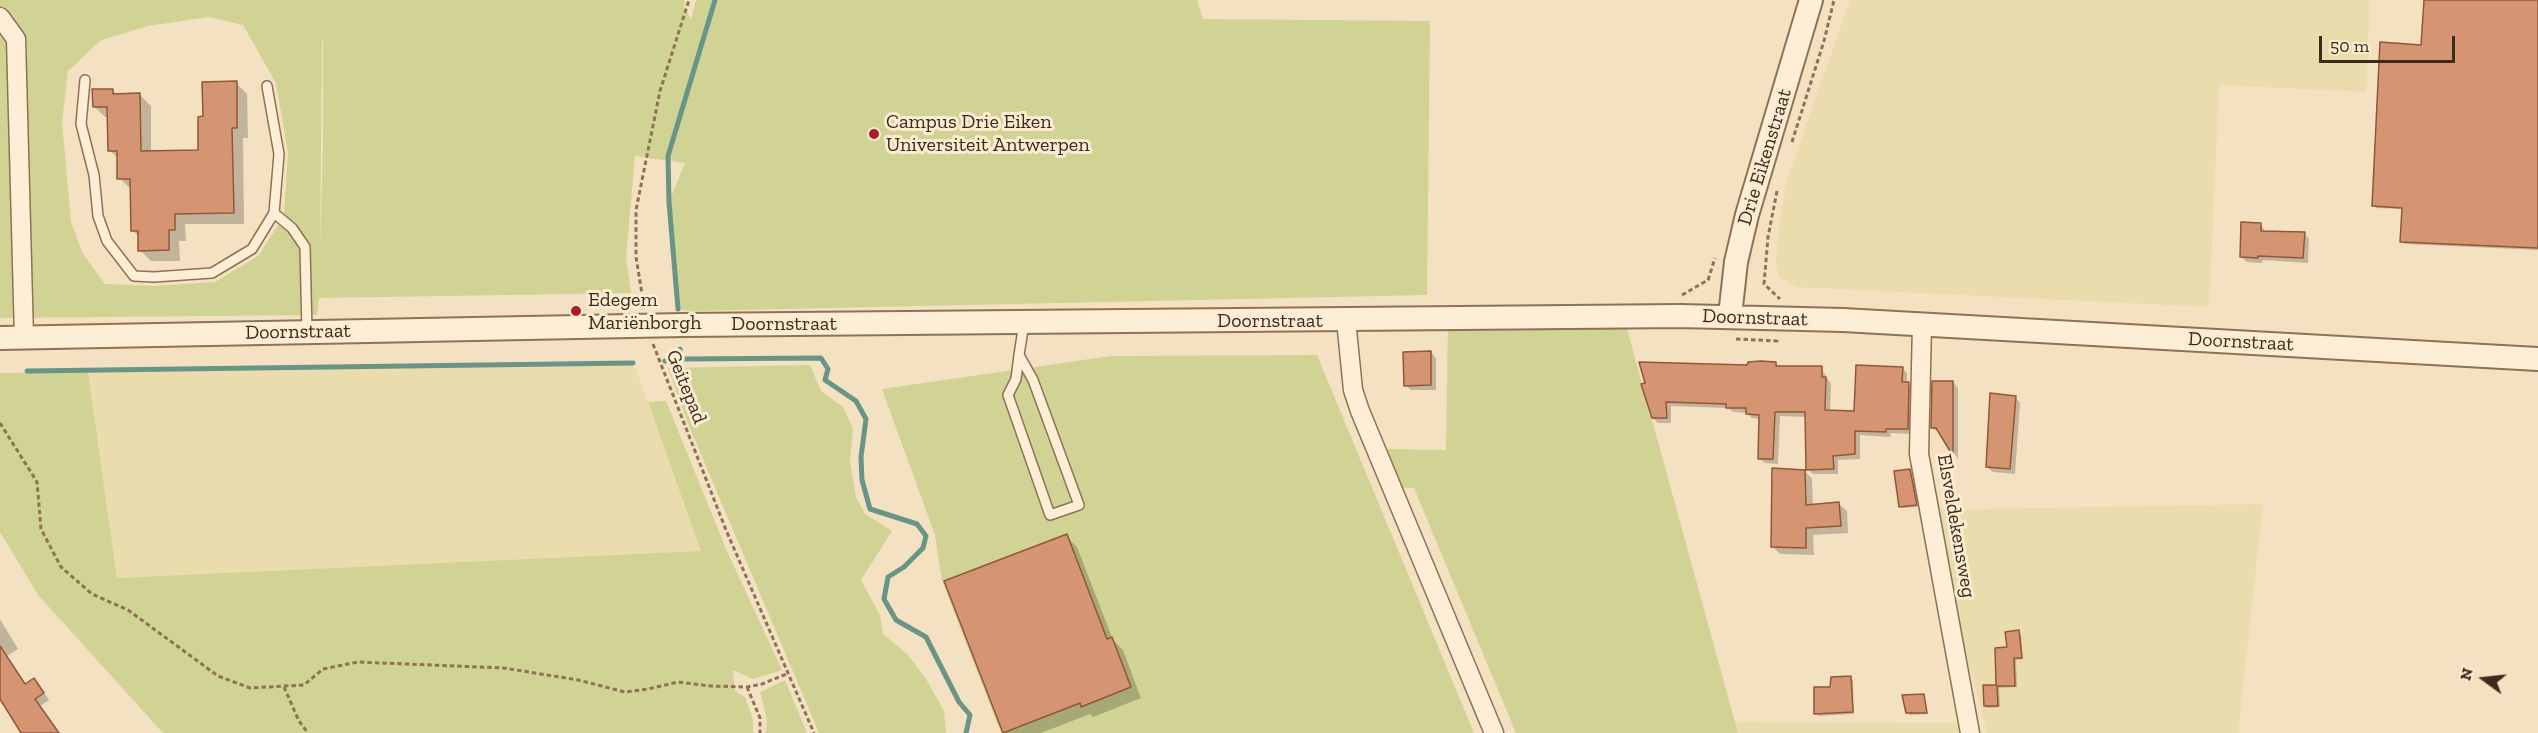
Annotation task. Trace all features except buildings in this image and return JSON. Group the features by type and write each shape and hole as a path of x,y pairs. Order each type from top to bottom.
{"street":[{"name":"Drie Eikenstraat","path":"1730,316 1736,262 1747,215 1811,0"},
{"path":"0,17 16,39 24,338"},
{"name":"Doornstraat","path":"0,338 684,325 1730,316 2538,358"},
{"path":"1346,320 1353,390 1359,411 1494,733"},
{"name":"Elsveldekensweg","path":"1922,325 1919,454 1970,733"}],"lane":[{"path":"85,80 81,124 94,175 98,216 107,241 134,276 212,273 252,249 274,213 279,154 267,86"},
{"path":"274,213 292,228 305,247 307,332"},
{"path":"1019,355 1033,380 1079,505 1050,516 1008,395 1016,379 1019,355 1024,323"}],"path":[{"name":"Geitepad","path":"689,0 660,91 636,210 636,257 647,326 657,358 726,531 814,733"},
{"path":"1790,149 1824,41 1834,0"},
{"path":"1779,181 1768,237 1764,284 1780,296 1779,318"},
{"path":"0,423 37,482 41,529 61,567 92,594 128,610 218,676 250,688 304,685 323,669 358,662 504,668 578,680 625,692 678,682 747,687 789,674"},
{"path":"284,687 299,721 308,733"},
{"path":"747,687 760,718 760,733"}],"shaded area":[{"path":"1850,0 2370,0 2366,92 2219,85 2209,307 1797,287 1779,277 1776,264 1787,180"},
{"path":"634,364 702,551 117,578 88,372"},
{"path":"2263,504 2238,733 1987,733 1929,510"},
{"path":"1735,722 1968,723 1970,733 1738,733"}],"green space":[{"name":"Campus Drie Eiken Universiteit Antwerpen","path":"0,0 685,0 684,7 691,19 696,0 1197,0 1203,19 1430,21 1427,295 692,311 678,309 669,202 685,163 635,156 626,258 631,293 319,298 317,315 0,318","holes":["209,17 243,25 276,83 288,153 284,216 258,256 215,282 155,286 105,284 83,254 71,222 62,122 68,71 101,40 148,26","322,41 323,147 320,250"]},
{"path":"1624,318 1738,733 1516,733 1414,488 1392,488 1375,449 1446,450 1448,319"},
{"path":"1317,355 1474,733 1001,733 942,581 935,535 882,389 1111,356"},
{"path":"810,365 821,391 843,407 853,429 850,462 856,497 865,514 892,531 861,580 880,615 883,634 908,655 926,679 944,711 946,733 819,733 689,426 668,368"},
{"path":"88,372 117,578 701,551 648,402 666,401 726,549 782,670 753,679 733,670 735,691 745,697 753,720 753,733 163,733 38,595 0,532 0,373"},
{"path":"785,680 807,733 766,733 767,719 760,692"}],"waterway":[{"path":"678,309 669,202 668,156 715,0"},
{"path":"680,349 681,359 821,358 828,369 825,380 856,401 866,419 861,457 862,480 870,509 917,524 926,536 923,548 904,567 888,577 884,599 896,620 926,637 959,702 970,715 966,733"},
{"path":"665,361 681,359"},
{"path":"27,371 633,363"}],"place":[{"name":"Campus Drie Eiken Universiteit Antwerpen","path":"874,134"},
{"name":"Edegem Mariënborgh","path":"576,311"}]}
